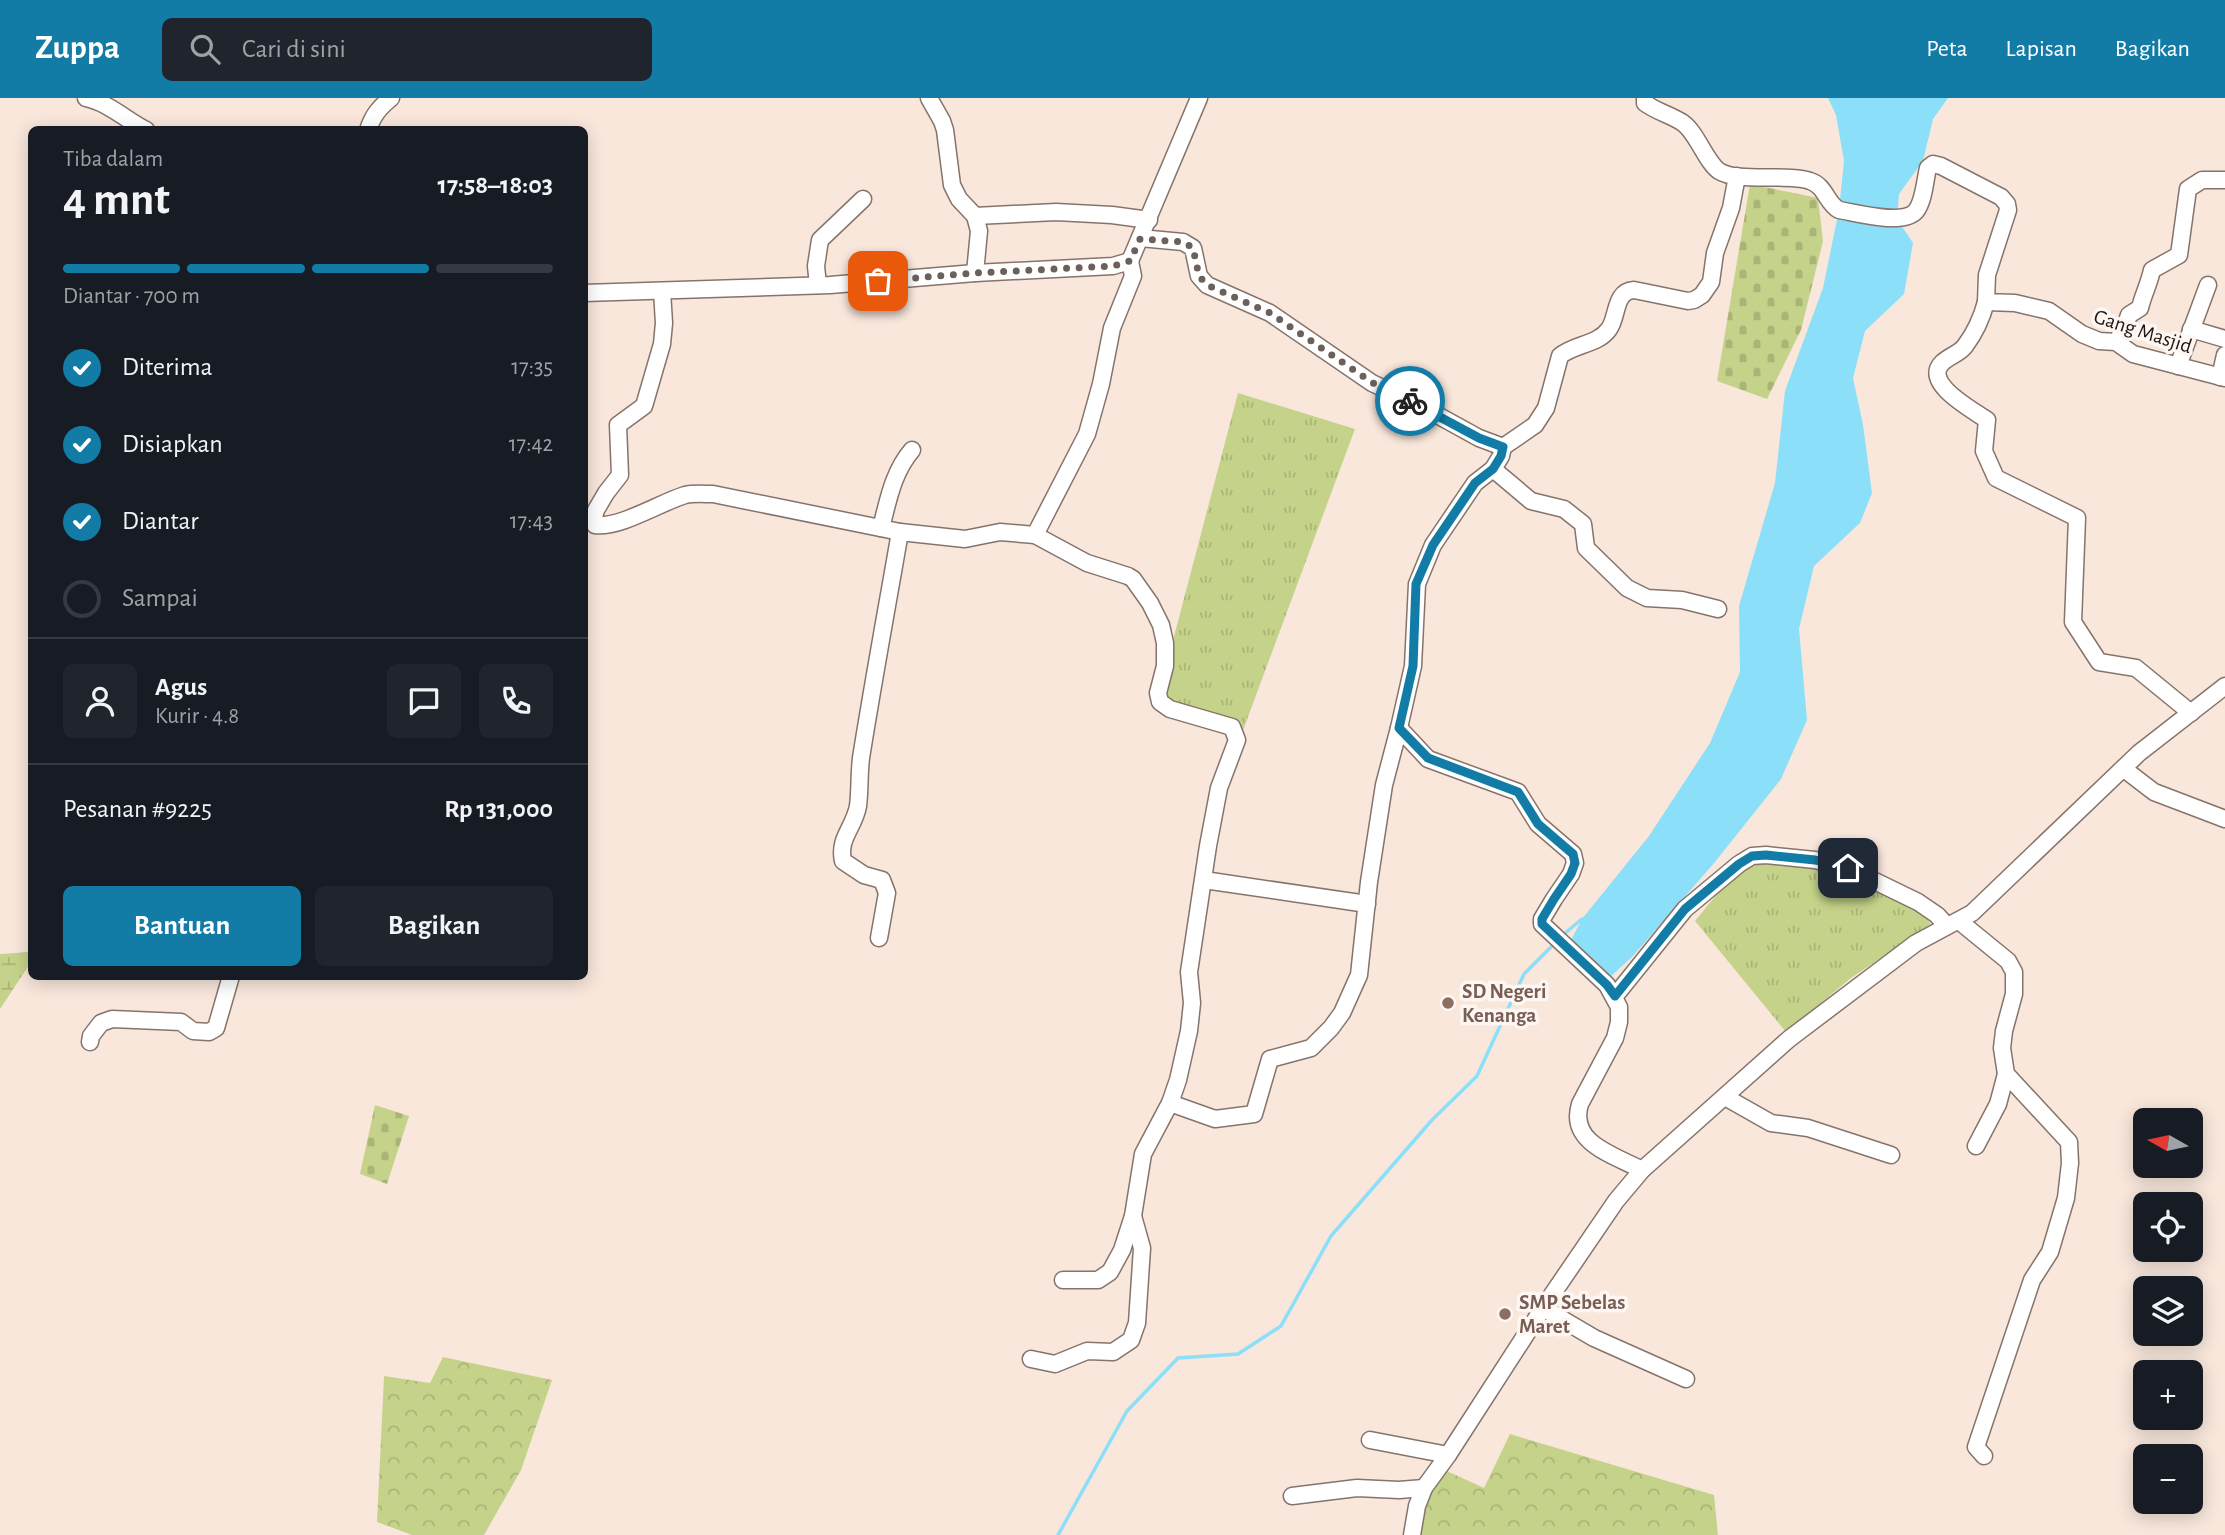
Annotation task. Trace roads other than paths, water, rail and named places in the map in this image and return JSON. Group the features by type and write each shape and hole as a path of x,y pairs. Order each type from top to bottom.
{"street":[{"path":"86,98 107,105 138,126"},
{"path":"370,126 377,109 391,98"},
{"path":"929,98 945,130 952,185 959,199 975,216 979,231 975,273"},
{"path":"1035,535 1087,434 1101,384 1112,328 1133,276 1130,261 1199,98"},
{"path":"1645,98 1645,103 1653,109 1685,124 1719,171 1737,176 1812,181 1824,191 1831,206 1839,211 1897,219 1915,213 1928,168 1933,164 2001,197 2008,210 1987,275 1986,302 1982,316 1964,348 1942,363 1937,370 1938,380 1949,393 1987,420 1984,451 1996,478 2077,518 2073,622 2099,662 2136,668 2192,713"},
{"path":"1170,1103 1215,1119 1254,1114 1270,1059 1311,1048 1342,1013 1359,975 1384,785 1413,666 1416,584 1433,545 1475,483 1493,469 1503,447 1535,425 1546,408 1560,356 1595,340 1609,330 1622,294 1634,290 1688,301 1702,295 1711,282 1715,253 1731,208 1737,176"},
{"path":"2116,342 2129,315 2140,309 2152,270 2179,255 2188,189 2202,180 2225,180"},
{"path":"818,285 820,240 863,199"},
{"path":"975,216 1056,212 1149,220"},
{"path":"1140,239 1184,242 1193,248 1199,276 1207,285 1270,313 1373,383 1479,438 1503,447"},
{"path":"588,293 818,285 1113,266 1130,261"},
{"path":"2178,366 2208,285"},
{"path":"662,291 662,344 644,406 618,425 620,475 589,524 602,526 632,517 687,494 713,494 900,532 965,539 1000,532 1035,535 1087,563 1133,579 1150,603 1161,625 1165,643 1165,666 1158,693 1160,702 1170,709 1232,727 1235,731 1237,740 1219,788 1208,846 1189,972 1192,1003 1189,1031 1178,1080 1170,1103 1143,1154 1133,1216 1122,1250 1110,1272 1098,1280 1063,1280"},
{"name":"Gang Masjid","path":"1986,302 2015,303 2049,311 2082,334 2099,341 2116,342 2133,354 2222,378"},
{"path":"2191,329 2225,339"},
{"path":"2222,378 2225,355"},
{"path":"881,528 895,476 902,461 912,450"},
{"path":"1493,469 1531,501 1563,509 1584,524 1586,548 1627,588 1647,598 1682,600 1718,609"},
{"path":"879,938 887,893 882,880 864,874 843,861 840,849 845,835 853,825 858,807 861,762 900,532"},
{"path":"1412,1535 1417,1506 1424,1488 1616,1201 1642,1170 1789,1039 1916,943 1972,913 2139,753 2225,686"},
{"path":"1399,728 1428,758 1518,792 1538,824 1573,854 1575,863 1571,874 1542,919 1542,924 1607,985 1619,1007 1615,1038 1580,1104 1577,1114 1579,1129 1590,1142 1642,1170"},
{"path":"2124,769 2154,792 2225,820"},
{"path":"1615,996 1685,909 1752,856 1815,860 1848,868 1918,902 2008,961 2014,972 2014,994 2004,1031 2006,1074 1998,1104 1976,1146"},
{"path":"1204,880 1367,904"},
{"path":"90,1042 91,1036 101,1023 113,1019 181,1021 192,1031 209,1032 216,1028 230,980"},
{"path":"1984,1456 1976,1447 2032,1280 2050,1252 2066,1198 2070,1163 2069,1142 2006,1074"},
{"path":"1725,1097 1771,1123 1808,1128 1891,1155"},
{"path":"1031,1359 1055,1364 1087,1351 1113,1352 1131,1340 1137,1323 1142,1248 1133,1216"},
{"path":"1543,1308 1594,1338 1686,1379"},
{"path":"1370,1440 1448,1455"},
{"path":"1292,1496 1357,1488 1424,1488"}],"water":[{"path":"1828,98 1948,98 1933,119 1923,161 1899,194 1897,219 1913,243 1904,294 1865,331 1853,378 1863,425 1872,493 1860,523 1814,566 1799,629 1807,720 1781,779 1715,862 1632,957 1609,978 1570,942 1582,919 1649,836 1710,743 1740,672 1739,606 1775,483 1785,391 1823,288 1839,210 1844,161 1836,115"}],"waterway":[{"path":"1564,934 1582,919"},
{"path":"1058,1535 1127,1411 1178,1358 1238,1354 1281,1326 1331,1236 1432,1120 1477,1076 1524,974 1552,946"}],"place":[{"name":"SD Negeri Kenanga","path":"1448,1003"},
{"name":"SMP Sebelas Maret","path":"1505,1314"}]}
